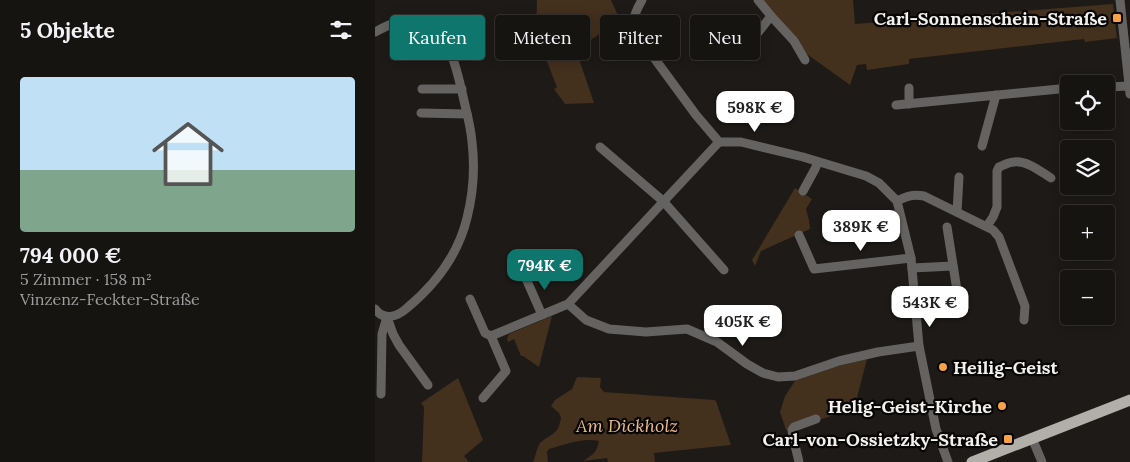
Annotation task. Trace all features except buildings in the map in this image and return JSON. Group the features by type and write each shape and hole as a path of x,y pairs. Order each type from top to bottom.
{"main road":[{"path":"972,462 1130,400"}],"street":[{"path":"642,0 633,20 634,28 680,94 719,142"},
{"path":"758,0 794,40 805,60"},
{"path":"1115,88 1129,90 1126,9 1120,0"},
{"path":"760,30 771,16"},
{"path":"375,32 395,23 413,19 423,20 431,25 443,38 449,49 458,76 467,114 472,142 473,174 467,218 460,241 444,270 429,289 397,316 387,317 377,312 375,308"},
{"path":"909,88 909,104"},
{"path":"422,89 461,89"},
{"path":"896,105 1060,89"},
{"path":"982,146 996,95"},
{"path":"421,113 467,114"},
{"path":"491,336 568,304 719,142 741,142 818,162 866,176 879,183 897,201 911,258 919,346 936,429 948,462"},
{"path":"599,147 663,201 723,270"},
{"path":"987,226 997,207 997,171 999,167 1015,161 1031,166 1051,178"},
{"path":"803,190 818,162"},
{"path":"957,212 959,177"},
{"path":"897,201 906,196 916,194 924,196 993,230 999,237 1025,306 1024,320"},
{"path":"947,227 960,308"},
{"path":"799,235 814,269 911,258"},
{"path":"537,265 525,274 542,315"},
{"path":"912,268 953,266"},
{"path":"470,299 485,333 491,336 506,371 483,398"},
{"path":"568,304 585,320 609,329 646,332 687,329 717,342 763,373 778,377 795,376 847,359 878,352 919,346"},
{"path":"387,317 399,345 428,384"},
{"path":"381,394 382,334 387,317"},
{"path":"799,462 793,430 795,427 816,419"},
{"path":"1032,438 1042,462"}],"green space":[{"path":"537,0 611,0 618,15 600,15 600,34 590,40 590,15 537,15"},
{"path":"762,0 853,0 855,24 1113,4 1117,38 1085,42 1084,39 909,59 909,64 867,70 866,64 857,65 850,85 804,52"},
{"path":"546,60 579,60 594,103 565,104 554,89 557,87"},
{"path":"795,188 812,199 806,209 810,229 761,251 755,266 752,260"},
{"path":"552,316 539,367 521,356 514,339 508,342 507,339 509,334"},
{"path":"867,359 854,409 786,430 780,412 785,396 795,381 835,367"},
{"name":"Am Dickholz","path":"577,377 601,378 600,387 604,392 714,400 716,401 731,445 654,453 655,462 608,462 607,458 583,461 595,451 599,441 587,440 549,449 547,452 548,462 533,462 540,443 555,432 559,426 561,418 559,413 551,406 555,400 572,389"},
{"path":"458,378 483,440 464,456 469,462 422,462 424,407 421,403"}],"place":[{"name":"Carl-Sonnenschein-Straße","path":"1117,18"},
{"name":"Heilig-Geist","path":"943,367"},
{"name":"Helig-Geist-Kirche","path":"1002,406"},
{"name":"Carl-von-Ossietzky-Straße","path":"1008,439"}]}
